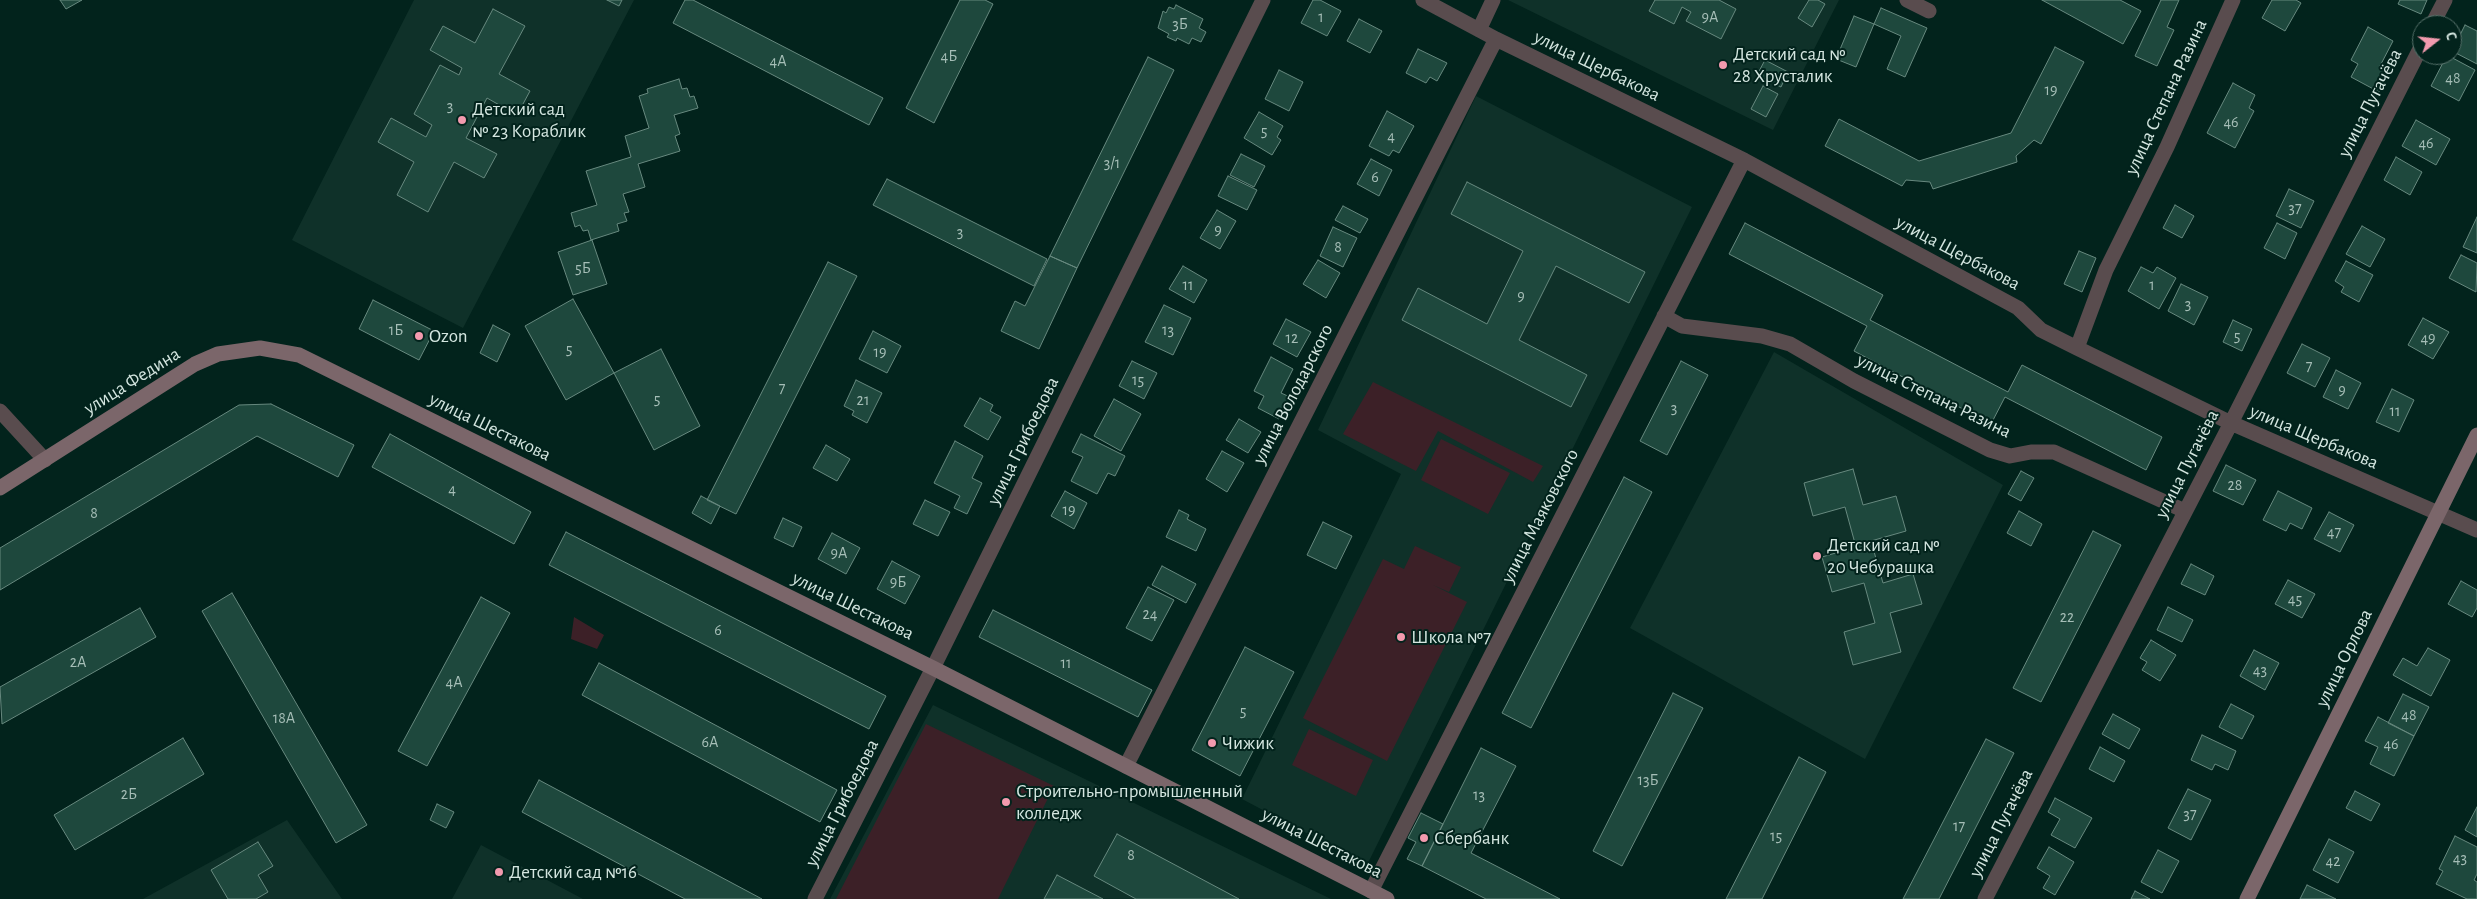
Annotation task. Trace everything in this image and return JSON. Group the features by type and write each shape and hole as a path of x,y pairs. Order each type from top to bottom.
{"main road":[{"name":"улица Федина","path":"0,488 195,364 218,354 260,348 299,354"},
{"name":"улица Шестакова","path":"299,354 933,668 1387,899"},
{"name":"улица Орлова","path":"2247,899 2477,435"}],"street":[{"name":"улица Грибоедова","path":"816,899 933,668 1263,0"},
{"name":"улица Щербакова","path":"1423,0 1496,39 1744,160 2018,308 2041,330 2231,423 2477,530"},
{"path":"1479,30 1493,0"},
{"path":"1907,0 1929,11"},
{"name":"улица Степана Разина","path":"2077,348 2106,270 2167,147 2233,0"},
{"path":"2437,15 2445,0"},
{"name":"улица Володарского","path":"1126,766 1496,39"},
{"name":"улица Пугачёва","path":"1985,899 2231,423 2412,65"},
{"name":"улица Маяковского","path":"1371,891 1744,160"},
{"name":"улица Степана Разина","path":"1664,316 1682,326 1762,336 1790,344 1854,381 1990,450 2010,456 2031,452 2054,452 2185,511"},
{"path":"0,411 44,460"}],"shaded area":[{"name":"Детский сад № 23 Кораблик","path":"414,0 634,0 463,328 292,240"},
{"name":"Детский сад № 28 Хрусталик","path":"1508,0 1839,0 1773,130"},
{"name":"Школа №7","path":"1476,96 1692,207 1367,865 1242,799 1401,474 1318,430"},
{"name":"Детский сад № 20 Чебурашка","path":"1774,352 2003,485 1865,759 1630,628"},
{"path":"1373,382 1543,466 1533,482 1438,431 1416,471 1343,434"},
{"path":"1441,439 1510,473 1488,514 1421,480"},
{"path":"1415,546 1461,567 1449,592 1433,585 1467,602 1387,761 1303,718 1383,559 1404,569"},
{"path":"574,617 604,635 597,649 571,639"},
{"name":"Строительно-промышленный колледж","path":"933,705 1331,899 830,899"},
{"path":"926,724 1054,786 998,899 836,899"},
{"path":"1309,729 1373,760 1356,796 1292,765"},
{"path":"287,820 342,899 143,899"},
{"name":"Детский сад №16","path":"481,845 583,899 452,899"}],"building":[{"path":"60,0 82,0 66,9"},
{"path":"607,0 622,0 619,6"},
{"path":"685,0 693,0 883,98 869,125 673,23"},
{"path":"960,0 985,0 993,4 934,123 906,108"},
{"path":"1313,0 1320,0 1341,11 1327,36 1301,23"},
{"path":"1655,0 1719,0 1736,9 1721,39 1686,21 1691,12 1682,7 1674,24 1649,11"},
{"path":"1809,0 1818,0 1825,4 1812,27 1798,18"},
{"path":"2042,0 2120,0 2141,11 2123,44"},
{"path":"2161,0 2179,0 2167,27 2174,30 2157,66 2135,56"},
{"path":"2272,0 2296,0 2301,3 2285,31 2262,18"},
{"path":"2400,0 2427,0 2421,14 2398,4"},
{"path":"1176,5 1203,19 1199,28 1206,32 1201,42 1192,38 1189,44 1177,38 1176,41 1167,37 1169,34 1158,28 1163,11 1166,13 1169,7 1174,9"},
{"path":"1881,8 1927,28 1905,77 1887,69 1901,36 1874,24"},
{"path":"493,9 525,26 499,74 530,91 517,115 487,98 466,138 497,154 484,178 454,162 428,212 397,195 414,162 378,142 391,118 426,137 432,125 414,114 440,65 459,75 462,68 430,50 443,26 475,43"},
{"path":"1854,16 1874,24 1856,67 1836,59"},
{"path":"1359,19 1382,31 1370,53 1347,41"},
{"path":"2465,25 2477,31 2477,64 2462,56 2462,31"},
{"path":"2368,27 2393,41 2380,66 2390,71 2379,92 2351,77 2358,64 2351,60"},
{"path":"2055,47 2084,62 2041,144 2034,140 2016,156 2017,162 1933,189 1930,182 1906,180 1902,186 1825,146 1839,119 1919,161 2011,133"},
{"path":"1418,49 1447,63 1437,81 1430,77 1426,83 1406,73"},
{"path":"1148,57 1174,70 1077,268 1050,256"},
{"path":"1765,60 1788,72 1781,87 1757,75"},
{"path":"2462,63 2475,70 2459,101 2431,86 2442,65 2462,65"},
{"path":"1279,70 1303,82 1289,111 1265,99"},
{"path":"679,79 682,89 687,88 690,97 694,96 698,108 674,115 680,134 675,136 680,151 638,164 645,187 623,194 629,212 624,213 627,221 617,224 619,231 591,240 588,230 583,231 580,225 575,227 571,213 597,205 586,171 631,157 625,136 649,128 639,96 648,93 647,89"},
{"path":"2233,83 2255,95 2249,108 2254,111 2235,148 2207,133"},
{"path":"1763,86 1778,94 1766,117 1751,109"},
{"path":"1387,111 1414,126 1399,153 1393,150 1389,156 1369,146"},
{"path":"1259,112 1283,126 1277,137 1281,140 1272,155 1244,138"},
{"path":"2416,120 2450,139 2436,165 2402,146"},
{"path":"1241,154 1265,166 1254,187 1230,175"},
{"path":"2396,157 2422,172 2410,195 2384,180"},
{"path":"1371,159 1392,170 1379,196 1357,184"},
{"path":"1228,176 1257,190 1247,210 1218,196"},
{"path":"887,179 1047,259 1034,286 873,205"},
{"path":"1467,182 1645,272 1629,303 1556,266 1519,340 1587,375 1571,407 1402,320 1418,288 1487,324 1523,251 1451,214"},
{"path":"2289,189 2314,201 2301,228 2276,216"},
{"path":"2175,205 2194,216 2182,238 2163,228"},
{"path":"1343,206 1368,219 1360,233 1335,220"},
{"path":"1217,210 1236,221 1220,249 1200,238"},
{"path":"2477,217 2477,253 2463,247"},
{"path":"1745,223 1883,295 1870,320 2008,392 2022,365 2162,437 2146,470 2005,397 1991,424 1854,351 1867,326 1729,254"},
{"path":"2277,223 2297,233 2285,259 2264,248"},
{"path":"2362,226 2385,239 2370,267 2346,254"},
{"path":"1333,227 1357,238 1343,267 1320,256"},
{"path":"592,240 607,284 573,295 558,252"},
{"path":"2079,251 2096,258 2082,292 2064,284"},
{"path":"2461,255 2477,263 2476,292 2449,278"},
{"path":"1050,256 1077,268 1039,349 1001,331 1015,301 1025,306"},
{"path":"1318,260 1340,273 1326,298 1303,284"},
{"path":"2346,261 2373,275 2359,302 2341,292 2344,287 2335,281"},
{"path":"828,262 857,276 736,514 707,500"},
{"path":"1183,266 1207,280 1194,303 1169,289"},
{"path":"2141,267 2153,273 2157,267 2176,278 2159,309 2128,291"},
{"path":"2181,284 2208,297 2194,325 2168,311"},
{"path":"573,299 614,373 566,400 525,326"},
{"path":"373,300 434,331 419,360 359,329"},
{"path":"1164,305 1191,318 1173,355 1145,342"},
{"path":"2423,318 2449,332 2433,359 2408,345"},
{"path":"1286,319 1311,332 1297,357 1273,344"},
{"path":"2233,320 2252,329 2242,351 2223,342"},
{"path":"493,325 510,334 497,362 480,353"},
{"path":"873,331 901,346 887,373 859,359"},
{"path":"2302,344 2330,358 2315,387 2287,373"},
{"path":"661,349 700,426 654,450 614,373"},
{"path":"1271,357 1293,369 1281,393 1290,397 1279,419 1258,408 1264,396 1254,391"},
{"path":"1132,361 1157,373 1144,399 1119,386"},
{"path":"1681,361 1708,375 1667,455 1640,441"},
{"path":"2336,370 2361,383 2348,409 2323,397"},
{"path":"856,380 882,393 867,423 852,415 854,411 844,406"},
{"path":"2392,389 2414,400 2399,432 2376,422"},
{"path":"980,398 993,405 990,411 1001,417 988,440 964,426"},
{"path":"1114,399 1141,414 1121,451 1094,436"},
{"path":"271,404 354,445 338,477 257,436 0,590 0,548 239,405"},
{"path":"1239,419 1261,432 1248,453 1226,440"},
{"path":"390,434 531,512 514,544 372,467"},
{"path":"1081,434 1125,456 1115,476 1108,473 1097,494 1071,481 1083,457 1072,452"},
{"path":"955,441 983,456 972,478 982,483 967,514 954,508 960,496 934,483"},
{"path":"826,445 850,459 837,481 813,468"},
{"path":"1222,451 1244,463 1227,492 1206,479"},
{"path":"2226,465 2256,480 2243,505 2213,491"},
{"path":"1853,469 1863,505 1896,496 1906,531 1871,541 1883,583 1913,574 1922,604 1890,613 1901,652 1853,665 1844,632 1875,623 1864,583 1832,592 1822,557 1856,547 1845,507 1813,516 1804,483"},
{"path":"2021,471 2034,478 2021,501 2008,494"},
{"path":"1624,477 1652,492 1531,728 1502,713"},
{"path":"1065,491 1087,503 1074,529 1051,516"},
{"path":"2278,491 2312,508 2302,529 2290,523 2286,531 2263,520"},
{"path":"701,496 720,506 711,524 692,513"},
{"path":"925,500 950,512 938,536 913,524"},
{"path":"1179,510 1189,515 1187,519 1206,529 1196,551 1166,537"},
{"path":"2019,511 2042,524 2031,546 2007,533"},
{"path":"2329,512 2354,525 2340,552 2314,539"},
{"path":"783,518 802,527 793,547 774,538"},
{"path":"1323,522 1352,536 1336,569 1307,555"},
{"path":"2093,531 2121,545 2041,702 2013,688"},
{"path":"566,532 886,696 869,729 549,565"},
{"path":"832,533 860,548 846,574 818,559"},
{"path":"892,561 920,576 905,604 877,589"},
{"path":"2191,564 2214,576 2205,595 2181,584"},
{"path":"1162,566 1196,584 1186,603 1152,585"},
{"path":"2288,580 2315,594 2302,618 2275,604"},
{"path":"2461,581 2477,590 2477,608 2472,617 2448,604"},
{"path":"1148,587 1174,600 1152,641 1126,628"},
{"path":"232,593 367,825 336,843 202,611"},
{"path":"481,597 510,613 427,766 398,751"},
{"path":"2168,607 2193,620 2182,642 2157,630"},
{"path":"140,608 156,637 2,724 0,687"},
{"path":"993,610 1152,690 1138,717 979,637"},
{"path":"2151,640 2176,655 2160,681 2142,670 2147,662 2140,658"},
{"path":"1245,647 1294,672 1240,776 1192,750"},
{"path":"2428,648 2450,660 2431,696 2393,675 2403,658 2417,666"},
{"path":"2254,650 2279,663 2265,690 2240,676"},
{"path":"599,663 837,790 820,822 582,695"},
{"path":"1673,693 1703,708 1622,866 1593,851"},
{"path":"2403,694 2429,707 2414,736 2388,723"},
{"path":"2231,704 2254,716 2242,739 2219,727"},
{"path":"2113,714 2140,729 2129,749 2102,734"},
{"path":"2378,717 2414,736 2394,776 2370,764 2378,747 2365,741"},
{"path":"2202,735 2236,751 2228,770 2215,764 2212,770 2191,760"},
{"path":"183,738 204,774 75,850 54,815"},
{"path":"1986,739 2014,753 1939,899 1903,899"},
{"path":"2100,747 2125,761 2114,782 2089,769"},
{"path":"1481,748 1516,766 1471,853 1560,899 1486,899 1422,866"},
{"path":"1799,757 1826,772 1762,899 1726,899"},
{"path":"539,780 762,899 685,899 522,812"},
{"path":"2188,789 2211,800 2191,840 2168,828"},
{"path":"2355,791 2380,804 2371,821 2346,808"},
{"path":"2055,798 2092,818 2075,848 2051,835 2060,819 2048,812"},
{"path":"437,804 454,812 446,828 430,820"},
{"path":"2477,807 2477,837 2465,830"},
{"path":"1421,813 1443,824 1422,866 1407,859 1416,842 1408,838"},
{"path":"1117,834 1239,899 1136,899 1094,876"},
{"path":"2455,836 2477,847 2477,874 2474,880 2477,882 2477,899 2467,899 2436,884 2443,871 2439,869"},
{"path":"2329,839 2354,852 2338,883 2313,870"},
{"path":"258,842 273,866 258,875 268,892 256,899 228,899 211,870"},
{"path":"2049,847 2074,862 2055,895 2043,888 2050,876 2037,868"},
{"path":"2158,850 2179,861 2162,893 2141,882"},
{"path":"1057,875 1103,899 1044,899"},
{"path":"2307,885 2336,899 2300,899"},
{"path":"2135,891 2150,899 2131,899"}],"place":[{"name":"Детский сад № 28 Хрусталик","path":"1723,65"},
{"name":"Детский сад № 23 Кораблик","path":"462,120"},
{"name":"Ozon","path":"419,336"},
{"name":"Детский сад № 20 Чебурашка","path":"1817,556"},
{"name":"Школа №7","path":"1401,637"},
{"name":"Чижик","path":"1212,743"},
{"name":"Строительно-промышленный колледж","path":"1006,802"},
{"name":"Сбербанк","path":"1424,838"},
{"name":"Детский сад №16","path":"499,872"}]}
